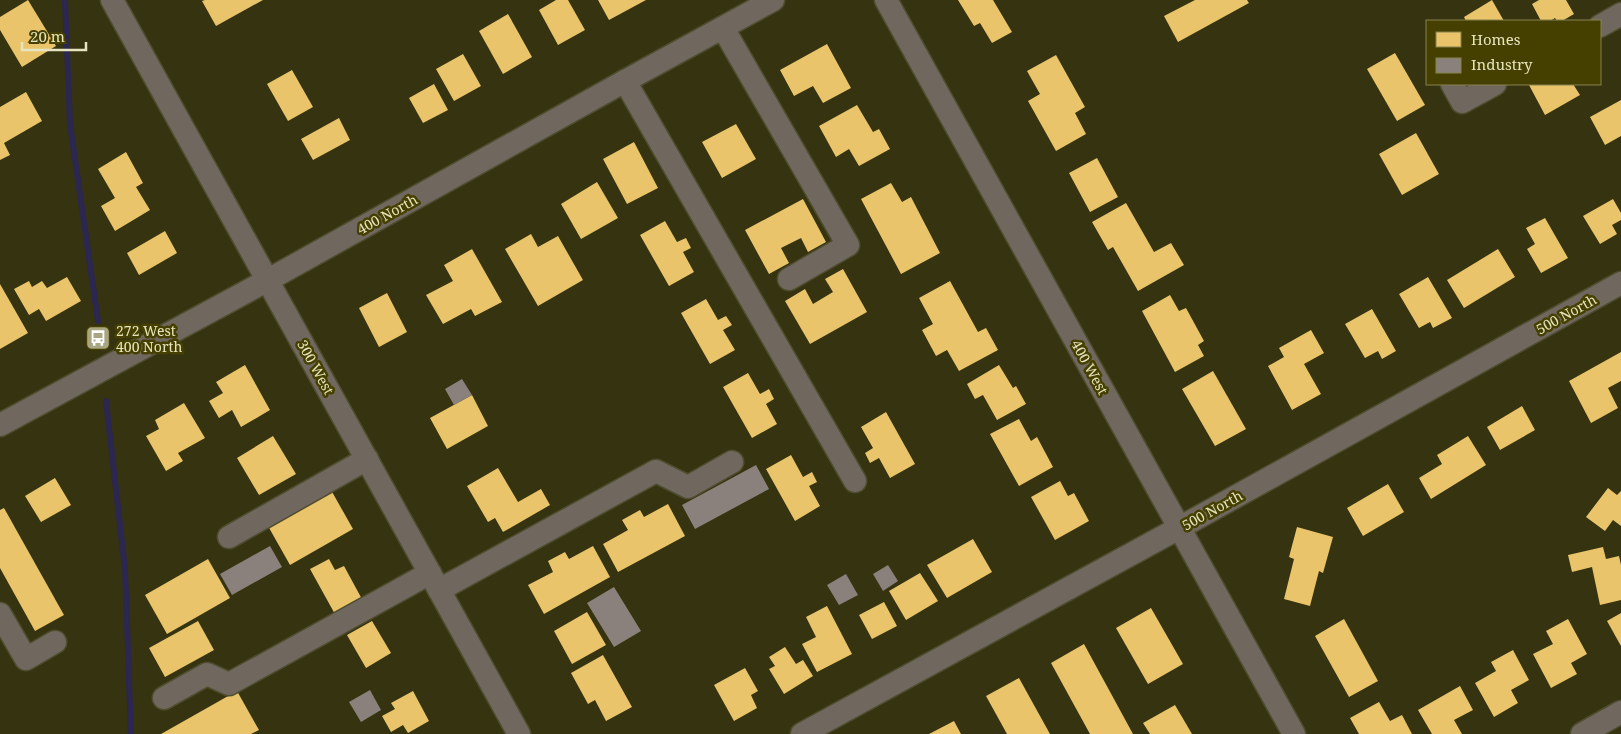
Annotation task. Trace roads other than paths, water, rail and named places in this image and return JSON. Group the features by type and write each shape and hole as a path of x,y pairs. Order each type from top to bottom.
{"street":[{"name":"300 West","path":"112,0 519,734"},
{"name":"400 North","path":"0,425 268,280 625,80 773,0"},
{"name":"400 West","path":"886,0 1294,734"},
{"path":"1601,25 1621,14"},
{"path":"723,28 848,245 790,279"},
{"path":"625,80 855,481"},
{"path":"1453,85 1462,102 1492,85"},
{"name":"500 North","path":"802,734 1621,283"},
{"path":"229,537 367,459"},
{"path":"164,698 207,674 230,684 656,471 688,487 732,462"},
{"path":"0,614 26,659 55,642"},
{"path":"1582,734 1621,712"}],"waterway":[{"path":"65,0 70,124 98,321"},
{"path":"106,401 125,569 131,734"}],"place":[{"name":"272 West 400 North","path":"98,338"}]}
